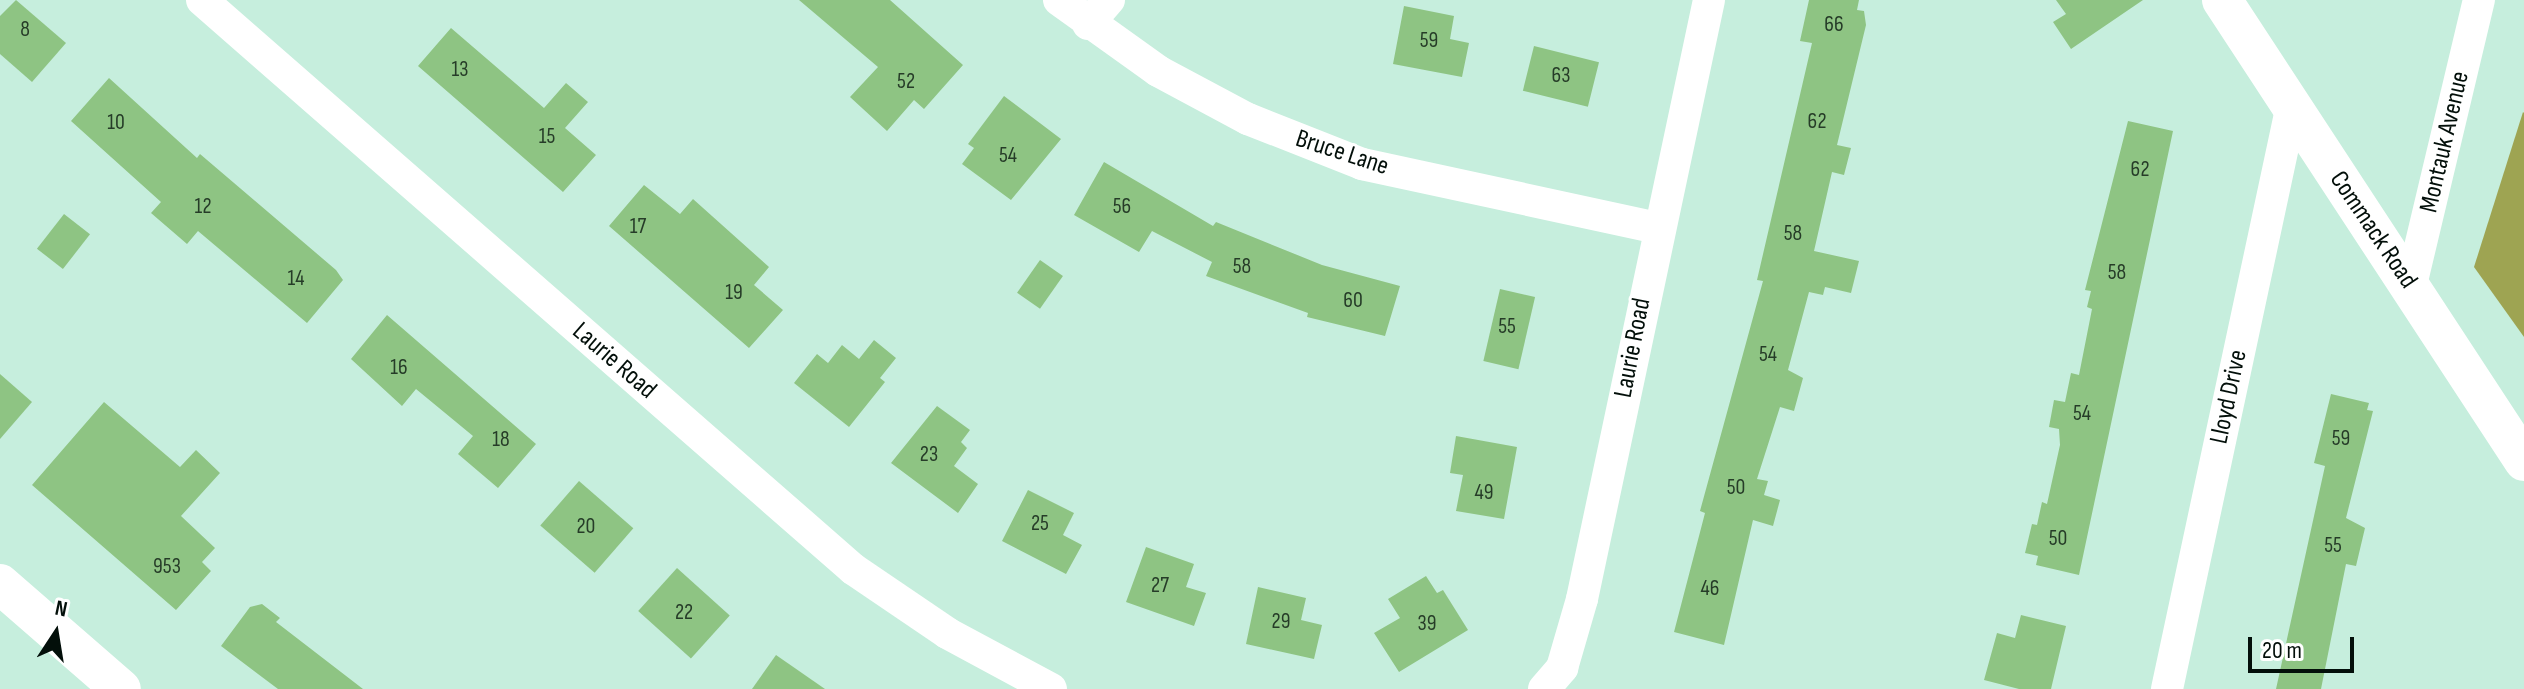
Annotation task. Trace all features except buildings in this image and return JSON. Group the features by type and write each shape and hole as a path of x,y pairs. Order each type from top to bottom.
{"street":[{"name":"Laurie Road","path":"202,0 853,569 947,633 1051,689"},
{"name":"Bruce Lane","path":"1059,0 1088,24 1158,71 1248,119 1362,164 1658,228"},
{"path":"1088,24 1109,0"},
{"name":"Laurie Road","path":"1544,689 1562,668 1582,599 1658,228 1709,0"},
{"name":"Commack Road","path":"2222,0 2524,461"},
{"name":"Montauk Avenue","path":"2411,285 2479,0"},
{"name":"Lloyd Drive","path":"2167,689 2292,105"},
{"path":"0,584 103,684"}],"green space":[{"path":"2524,113 2524,337 2474,267"}]}
